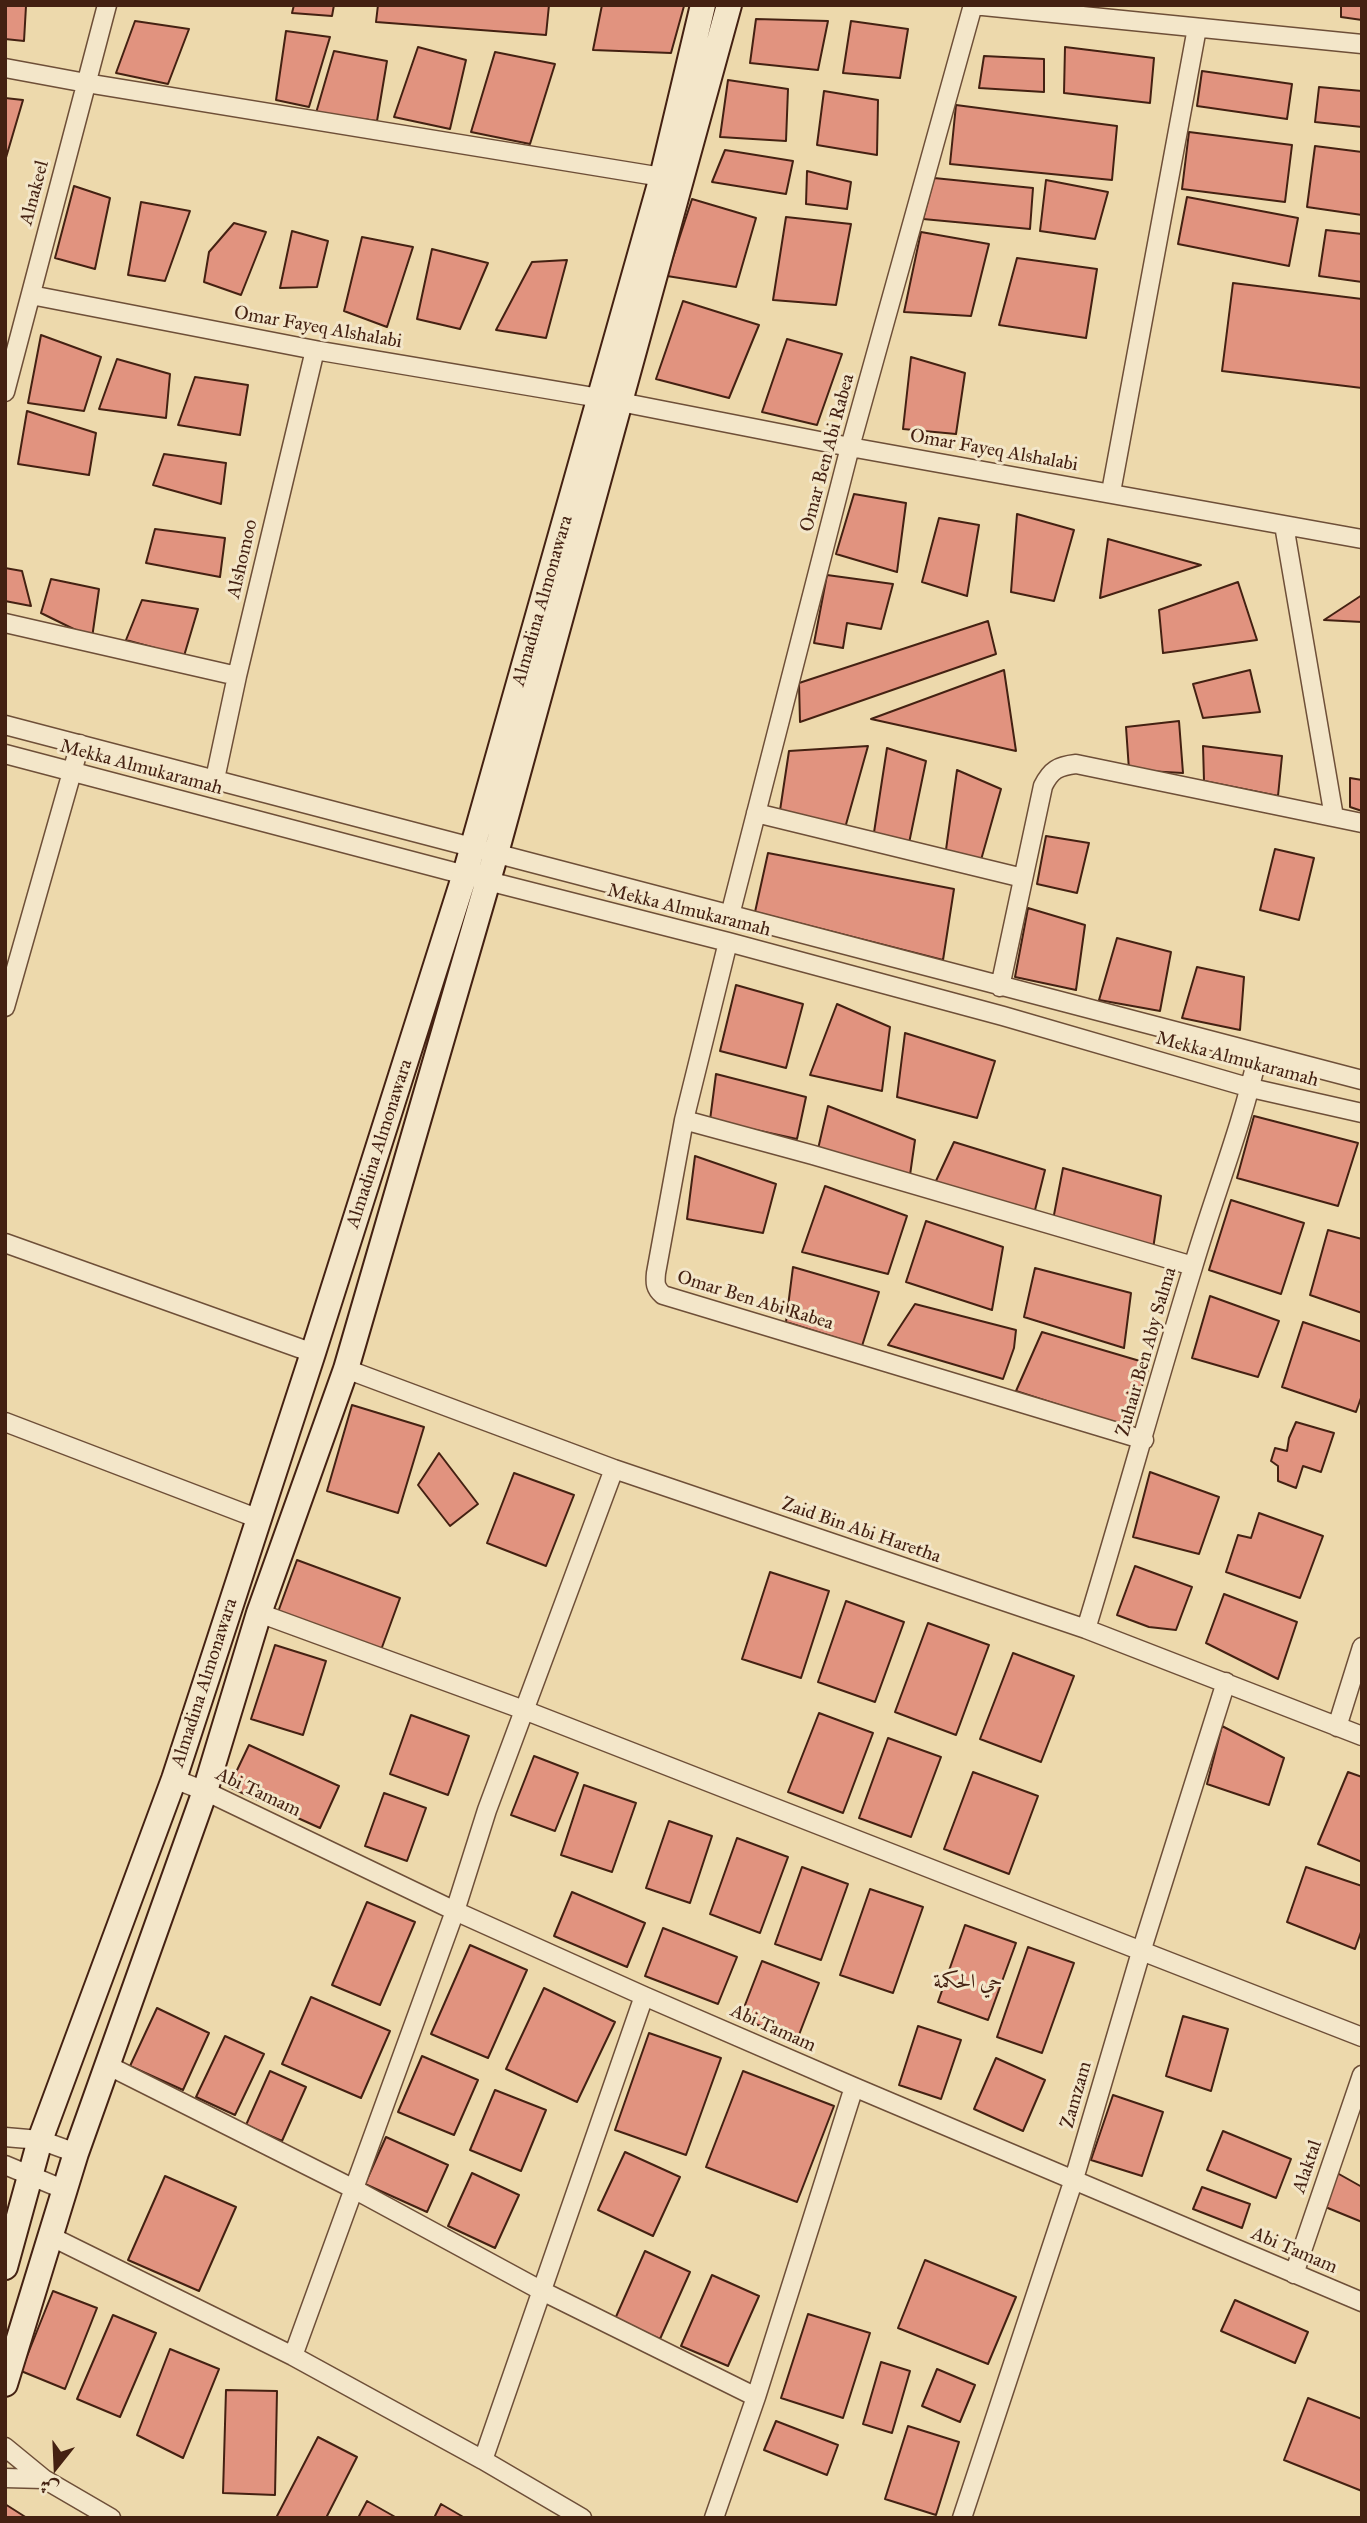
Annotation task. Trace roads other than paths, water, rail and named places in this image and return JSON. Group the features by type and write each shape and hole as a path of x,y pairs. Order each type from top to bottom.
{"main road":[{"path":"610,400 703,5"},
{"path":"5,2384 76,2153 205,1791 259,1613 346,1369 476,878 610,400 729,5"},
{"name":"Almadina Almonawara","path":"5,2267 40,2140 174,1779 313,1353 476,878"}],"street":[{"name":"Alnakeel","path":"5,392 107,5"},
{"path":"973,5 1362,44"},
{"name":"Omar Ben Abi Rabea","path":"730,915 850,447 973,5"},
{"path":"1111,492 1197,28"},
{"path":"5,68 662,177"},
{"name":"Omar Fayeq Alshalabi","path":"30,295 315,350 610,400 850,447 1362,539"},
{"name":"Alshomoo","path":"215,779 315,350"},
{"path":"1284,525 1334,817"},
{"path":"5,623 237,676"},
{"name":"Mekka Almukaramah","path":"5,725 1362,1080"},
{"path":"5,1007 80,744"},
{"name":"Mekka Almukaramah","path":"5,754 728,942 1251,1088 1362,1113"},
{"path":"1000,987 1043,786 1049,774 1061,765 1076,764 1362,823"},
{"path":"756,813 1023,878"},
{"name":"Omar Ben Abi Rabea","path":"728,942 684,1121 656,1273 655,1284 663,1296 1144,1440"},
{"name":"Zuhair Ben Aby Salma","path":"1086,1629 1144,1440 1193,1266 1251,1088 1258,1054"},
{"path":"684,1121 813,1155 1193,1266"},
{"path":"5,1243 313,1353"},
{"name":"Zaid Bin Abi Haretha","path":"346,1369 614,1469 1086,1629 1362,1736"},
{"path":"5,1422 259,1519"},
{"path":"292,2356 455,1911 487,1810 614,1469"},
{"path":"259,1613 524,1710 1362,2037"},
{"path":"1337,1727 1362,1647"},
{"name":"Zamzam","path":"962,2518 1074,2179 1141,1952 1226,1682"},
{"name":"Abi Tamam","path":"174,1779 644,1996 1362,2302"},
{"path":"484,2460 644,1996"},
{"path":"107,2065 352,2188 542,2291 757,2397"},
{"name":"Alaktal","path":"1294,2274 1362,2075"},
{"path":"714,2518 757,2397 854,2087"},
{"path":"5,2137 40,2140 76,2153"},
{"path":"5,2165 65,2190"},
{"path":"50,2236 292,2356 484,2460 582,2518"},
{"path":"5,2447 44,2479 111,2518"},
{"path":"5,2478 44,2479"}],"district":[{"name":"حي الحكمة","path":"968,1983"}]}
